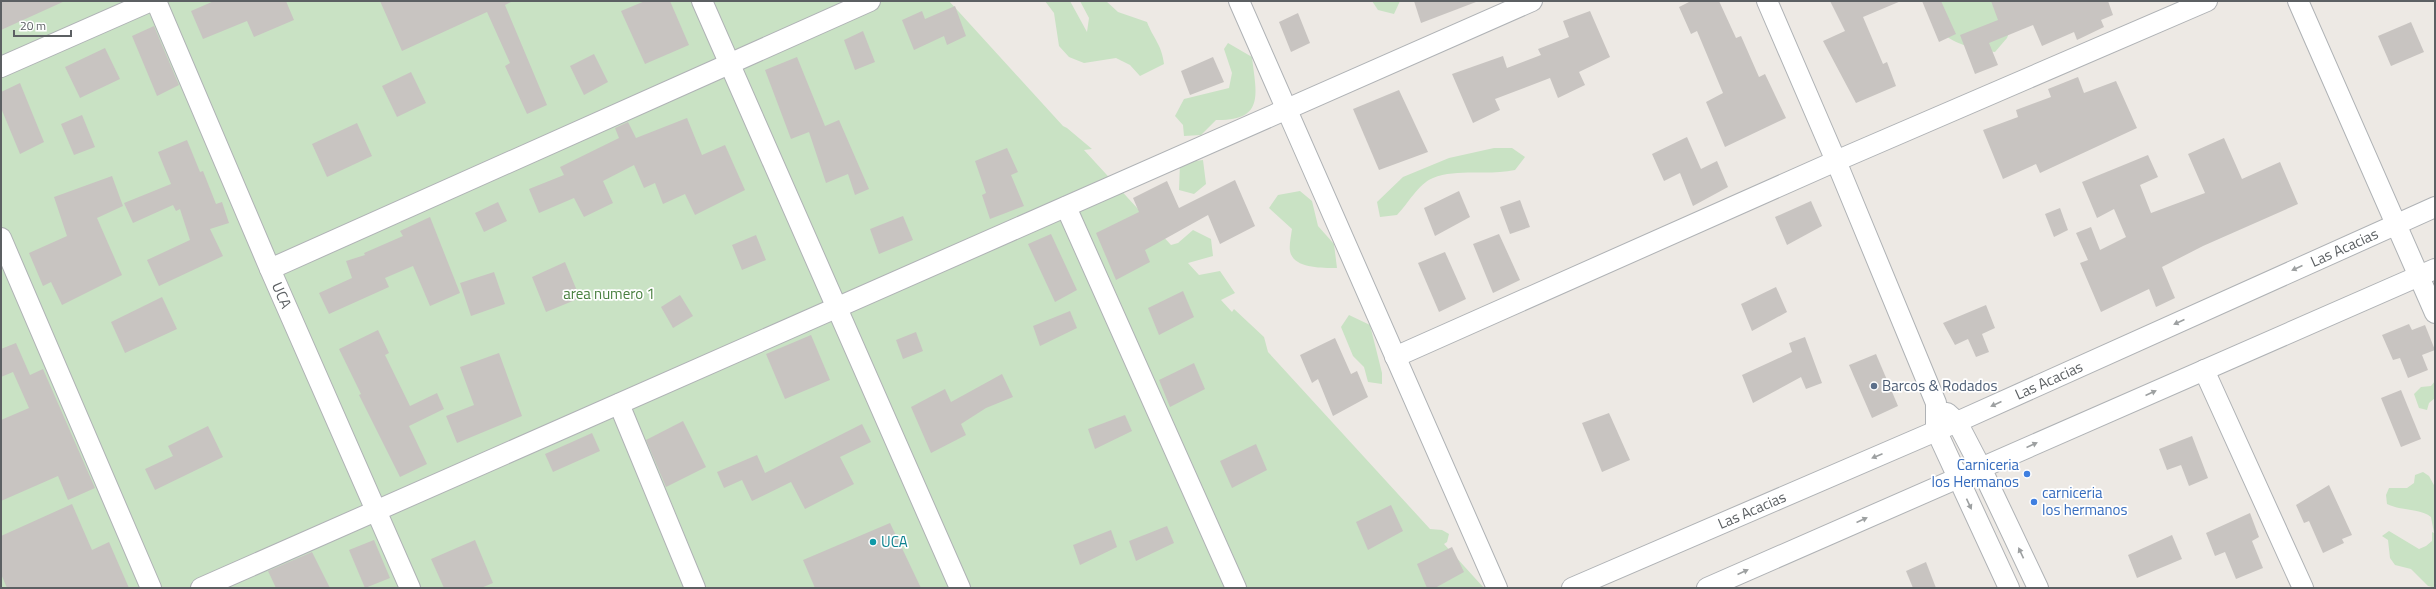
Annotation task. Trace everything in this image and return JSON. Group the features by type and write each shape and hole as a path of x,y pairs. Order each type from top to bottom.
{"street":[{"path":"1,67 151,1"},
{"name":"UCA","path":"156,1 270,269 410,588"},
{"path":"702,1 728,64 960,588"},
{"path":"270,269 870,1"},
{"path":"1240,1 1497,588"},
{"path":"201,588 1287,110 1499,8 1532,1"},
{"path":"1767,1 1836,161 1936,402 1936,430 1957,479 2009,588"},
{"path":"1395,357 1836,161 2207,1"},
{"path":"2298,1 2395,224 2427,273 2435,313"},
{"path":"1066,207 1236,588"},
{"name":"Las Acacias","path":"1572,588 1957,422 2435,207"},
{"path":"1,238 151,588"},
{"path":"1707,588 2427,273"},
{"path":"2204,370 2303,588"},
{"path":"1936,402 1957,422 1981,468 2038,588"},
{"path":"619,404 694,588"}],"green space":[{"name":"area numero 1","path":"1,1 949,1 1063,126 1092,149 1084,150 1171,245 1178,243 1193,230 1211,239 1213,256 1188,263 1199,275 1220,271 1235,293 1221,300 1232,312 1234,309 1264,337 1268,352 1430,529 1442,530 1449,534 1447,542 1444,544 1484,588 1,588"},
{"path":"1045,1 1070,1 1087,32 1089,18 1080,1 1106,1 1118,12 1147,22 1159,47 1164,64 1140,76 1130,65 1116,58 1084,63 1069,57 1059,46 1054,13"},
{"path":"1372,1 1400,1 1394,14 1378,10"},
{"path":"1930,1 2021,1 2007,38 1995,52 1964,45 1943,34 1935,22"},
{"path":"1228,43 1252,57 1256,93 1254,102 1250,110 1243,116 1232,119 1216,120 1201,135 1184,136 1183,125 1175,116 1184,99 1229,88 1232,73 1224,49"},
{"path":"1494,148 1512,148 1525,157 1515,170 1505,172 1452,173 1433,178 1418,189 1397,215 1380,217 1377,202 1403,177 1449,158"},
{"path":"1203,160 1206,184 1194,194 1179,190 1180,163"},
{"path":"1300,191 1312,201 1318,226 1334,244 1337,268 1310,266 1297,261 1292,257 1290,251 1290,240 1292,229 1269,208 1278,195"},
{"path":"1349,315 1370,325 1382,373 1382,384 1368,382 1364,367 1353,356 1341,327"},
{"path":"2435,381 2435,398 2429,403 2427,410 2419,408 2414,394 2421,387 2431,386"},
{"path":"2423,472 2429,476 2435,487 2435,588 2428,586 2411,569 2395,565 2390,558 2388,540 2382,536 2389,531 2419,549 2432,541 2432,532 2434,533 2431,517 2421,512 2398,508 2387,504 2386,495 2389,488 2407,488 2414,483 2415,475"}],"building":[{"path":"1,1 65,1 1,30"},
{"path":"214,1 286,1 294,20 254,37 247,21 203,39 191,11"},
{"path":"380,1 513,1 505,5 547,105 527,114 505,66 510,63 487,12 402,51"},
{"path":"645,1 670,1 689,45 645,64 621,11"},
{"path":"1414,1 1476,1 1476,2 1421,23"},
{"path":"1691,1 1719,1 1736,38 1741,36 1759,77 1765,74 1786,118 1725,147 1706,102 1723,93 1697,31 1691,34 1679,7"},
{"path":"1830,1 1901,1 1863,17 1883,64 1887,62 1896,86 1856,103 1823,41 1845,31"},
{"path":"1922,1 1941,1 1956,34 1939,42"},
{"path":"1991,1 2108,1 2113,15 2101,20 2104,27 2077,40 2074,32 2042,46 2033,25 1989,43 1998,65 1975,74 1960,35 1998,20"},
{"path":"955,6 966,36 947,45 944,36 914,50 902,20 922,11 925,19"},
{"path":"1590,11 1610,57 1579,72 1585,85 1558,98 1550,78 1495,99 1500,110 1473,123 1452,74 1503,56 1507,68 1541,55 1538,49 1569,37 1563,21"},
{"path":"1298,13 1310,43 1291,52 1279,22"},
{"path":"2411,22 2424,52 2391,66 2378,36"},
{"path":"154,26 179,85 157,96 132,36"},
{"path":"863,31 875,62 855,70 844,40"},
{"path":"105,48 120,79 80,98 65,67"},
{"path":"594,54 608,82 584,95 570,66"},
{"path":"797,57 825,126 839,120 869,189 855,195 848,174 826,183 809,132 791,139 765,70"},
{"path":"1213,57 1224,82 1190,95 1181,71"},
{"path":"411,72 426,103 397,117 382,86"},
{"path":"2078,77 2084,93 2116,81 2137,128 2040,173 2036,164 2003,179 1983,130 2018,117 2016,110 2051,97 2048,89"},
{"path":"20,83 44,142 20,154 1,108 1,92"},
{"path":"1399,90 1428,152 1379,170 1353,109"},
{"path":"82,115 95,147 74,155 61,124"},
{"path":"687,118 702,155 725,145 745,190 695,215 685,194 663,204 655,183 644,188 634,165 603,181 613,203 584,217 574,198 539,213 529,189 564,175 560,167 619,138 615,128 628,122 636,138"},
{"path":"357,123 372,156 327,177 312,144"},
{"path":"1687,137 1701,169 1717,161 1728,187 1693,206 1680,173 1664,181 1652,154"},
{"path":"2224,138 2242,179 2280,162 2298,204 2203,246 2162,267 2175,298 2156,307 2149,289 2101,312 2080,263 2088,260 2076,233 2091,227 2100,250 2126,237 2114,209 2097,218 2082,182 2148,155 2158,177 2140,185 2151,213 2205,193 2188,154"},
{"path":"187,140 200,172 203,171 216,204 222,202 229,223 210,229 223,256 159,286 147,260 190,240 180,209 176,211 173,205 133,223 124,203 171,184 158,152"},
{"path":"1007,148 1018,172 1011,175 1024,206 990,219 982,195 986,193 975,161"},
{"path":"112,176 123,206 97,218 122,275 62,305 51,282 43,286 29,253 67,236 54,197"},
{"path":"1235,180 1255,226 1220,244 1208,215 1145,250 1150,262 1116,280 1096,233 1139,212 1133,198 1167,181 1179,208"},
{"path":"1459,191 1470,217 1435,236 1424,208"},
{"path":"1520,200 1530,227 1510,234 1500,207"},
{"path":"1811,201 1822,226 1787,245 1775,217"},
{"path":"498,202 507,221 484,232 475,213"},
{"path":"2060,208 2068,230 2054,237 2045,214"},
{"path":"903,216 913,240 879,254 870,229"},
{"path":"430,217 460,293 430,306 413,266 385,278 389,287 329,314 319,293 352,278 346,261 365,255 364,253 403,236 400,231"},
{"path":"1051,234 1077,290 1055,302 1028,244"},
{"path":"1499,234 1520,280 1493,293 1473,244"},
{"path":"756,235 766,260 742,270 732,245"},
{"path":"1445,252 1466,299 1439,312 1418,263"},
{"path":"565,262 580,298 546,312 532,277"},
{"path":"494,272 505,304 471,316 460,283"},
{"path":"1776,287 1787,312 1752,331 1741,304"},
{"path":"1183,291 1194,317 1159,335 1148,308"},
{"path":"680,295 693,316 673,328 661,307"},
{"path":"162,297 177,329 125,353 111,322"},
{"path":"1986,305 1995,328 1982,334 1989,352 1976,357 1968,339 1955,345 1943,323"},
{"path":"1070,311 1077,328 1040,346 1033,326"},
{"path":"2409,324 2412,330 2425,325 2435,350 2422,355 2428,370 2408,378 2400,358 2393,360 2382,335"},
{"path":"378,330 389,353 385,355 410,406 437,393 444,409 409,426 427,464 400,477 359,395 361,394 339,349"},
{"path":"916,332 923,351 903,359 896,340"},
{"path":"811,335 830,380 785,399 766,354"},
{"path":"1805,337 1822,383 1806,389 1801,377 1753,403 1742,375 1792,352 1789,343"},
{"path":"1335,338 1351,374 1357,371 1368,397 1333,416 1318,379 1312,383 1300,355"},
{"path":"16,343 30,375 43,369 95,488 68,500 58,476 1,501 1,420 29,408 13,372 1,377 1,349"},
{"path":"499,353 522,416 457,443 446,416 474,405 460,367"},
{"name":"Barcos & Rodados","path":"1876,354 1898,406 1872,418 1849,365"},
{"path":"1194,363 1205,389 1170,407 1159,380"},
{"path":"1002,374 1013,397 986,408 961,424 966,435 931,453 911,407 945,389 951,402"},
{"path":"2401,390 2421,439 2401,447 2381,398"},
{"path":"1609,413 1630,460 1602,472 1582,423"},
{"path":"1125,415 1132,431 1095,449 1088,429"},
{"path":"683,421 706,467 666,487 646,440"},
{"path":"862,424 871,442 840,457 854,484 805,509 791,482 752,501 742,480 724,488 717,472 757,455 765,473"},
{"path":"208,426 223,457 155,490 145,469 173,456 168,446"},
{"path":"592,433 600,451 553,472 545,454"},
{"path":"2192,436 2208,478 2189,486 2181,465 2167,470 2159,449"},
{"path":"1256,444 1267,470 1232,488 1220,461"},
{"path":"2329,485 2352,535 2342,539 2344,543 2323,553 2309,521 2304,523 2296,505"},
{"path":"72,504 92,550 109,542 129,588 7,588 1,574 1,536"},
{"path":"1391,505 1403,531 1368,550 1356,522"},
{"path":"2250,513 2259,537 2252,541 2263,568 2236,579 2225,552 2215,556 2206,533"},
{"name":"UCA","path":"890,523 921,588 815,588 803,560"},
{"path":"1167,526 1174,543 1136,561 1129,541"},
{"path":"1111,530 1117,547 1080,565 1073,545"},
{"path":"2172,535 2182,559 2137,578 2128,555"},
{"path":"374,540 390,578 365,588 349,550"},
{"path":"475,540 493,583 481,588 444,588 431,559"},
{"path":"1452,547 1464,572 1435,588 1427,588 1417,564"},
{"path":"312,552 330,588 276,588 268,571"},
{"path":"1926,562 1936,588 1913,588 1906,571"}],"place":[{"name":"Barcos & Rodados","path":"1874,386"},
{"name":"Carniceria los Hermanos","path":"2027,474"},
{"name":"carniceria los hermanos","path":"2034,502"},
{"name":"UCA","path":"873,542"}]}
